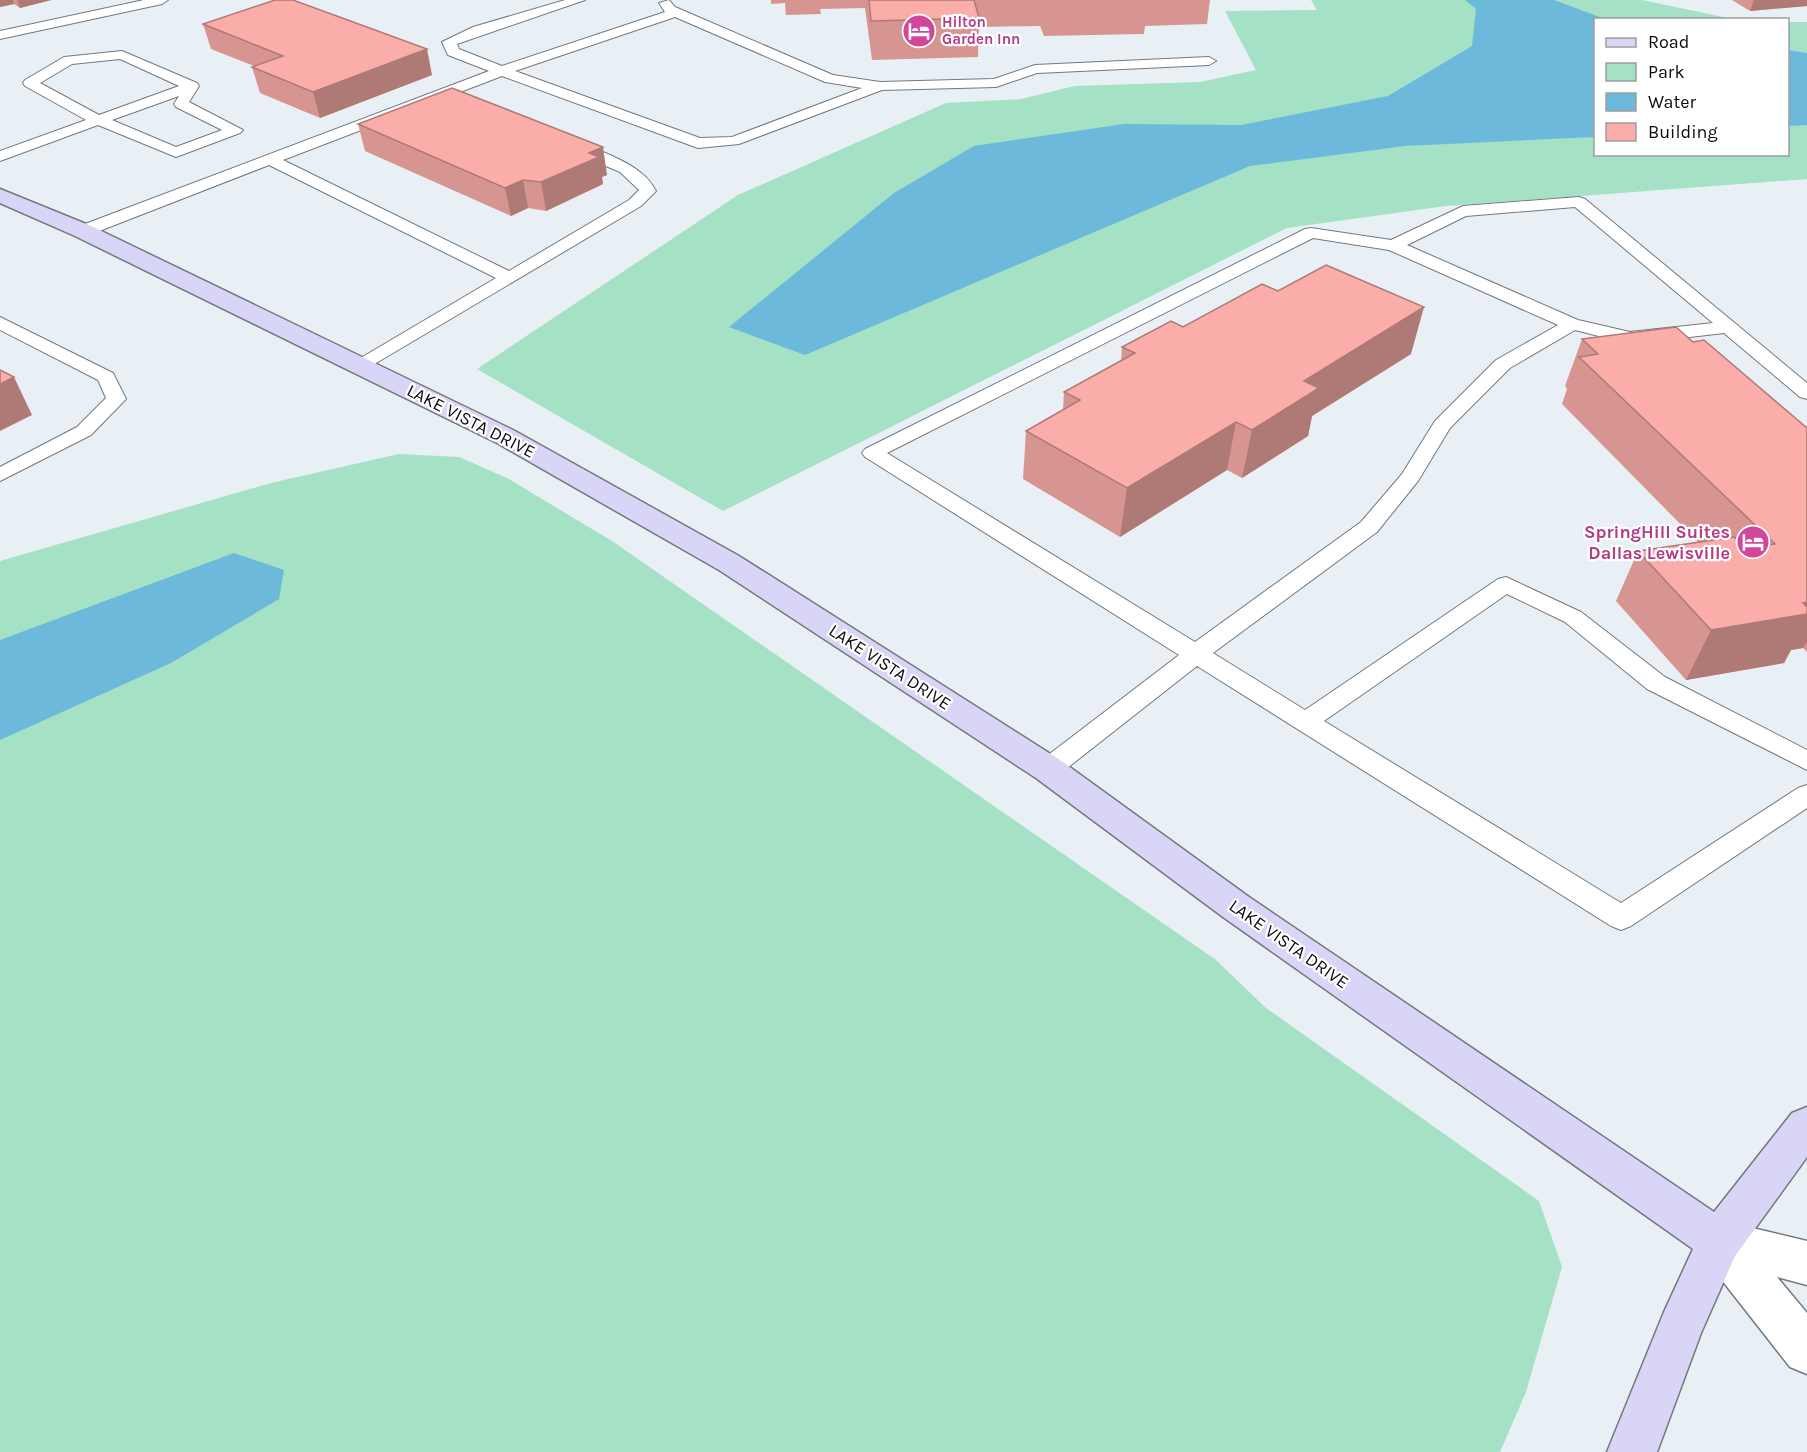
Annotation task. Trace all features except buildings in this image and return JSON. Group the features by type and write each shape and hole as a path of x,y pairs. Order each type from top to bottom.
{"street":[{"name":"LAKE VISTA DRIVE","path":"0,195 83,231 506,437 729,563 1048,769 1245,914 1719,1241 1807,1350"},
{"path":"1632,1452 1680,1328 1719,1241 1779,1159 1807,1126"},
{"name":"LAKE VISTA DRIVE","path":"1719,1241 1807,1263"}],"lane":[{"path":"0,35 162,0"},
{"path":"579,0 478,30 449,42 453,52 698,142 734,141 880,86"},
{"path":"663,0 670,10 830,79 880,86 996,83 1035,69 1209,61"},
{"path":"83,231 443,92 676,12"},
{"path":"122,55 192,86 182,104 236,129 176,152 98,120 30,83 69,60 122,55"},
{"path":"0,156 192,86"},
{"path":"443,92 464,100"},
{"path":"361,366 636,203 648,191 644,181 631,172 558,141"},
{"path":"268,159 510,278"},
{"path":"1393,245 1463,211 1579,202 1807,393"},
{"path":"1729,327 1630,338 1572,324 1393,245 1311,232 872,453 1621,918 1807,795"},
{"path":"0,323 106,377 116,399 84,431 0,475"},
{"path":"1048,769 1196,654 1369,527 1412,477 1442,425 1503,364 1572,324"},
{"path":"1305,722 1506,584 1573,617 1656,683 1807,761"}],"green space":[{"path":"1311,0 1642,0 1728,18 1594,18 1594,156 1789,156 1789,22 1807,22 1807,179 1446,206 1287,228 723,511 477,369 738,195 946,103 1021,99 1075,86 1200,82 1256,70 1225,11 1317,10"},
{"path":"399,454 459,457 507,478 612,541 1216,960 1266,1008 1539,1201 1562,1267 1526,1392 1500,1452 0,1452 0,561 271,483"}],"water":[{"path":"1465,0 1554,0 1602,18 1594,18 1594,137 1405,146 1250,166 805,355 729,327 894,193 974,146 1124,124 1241,125 1388,96 1472,46 1476,9"},
{"path":"1789,50 1807,53 1807,125 1789,126"},
{"path":"234,553 284,570 279,599 171,663 0,740 0,640"}],"place":[{"name":"Hilton Garden Inn","path":"919,31"},
{"name":"SpringHill Suites Dallas Lewisville","path":"1753,542"}]}
